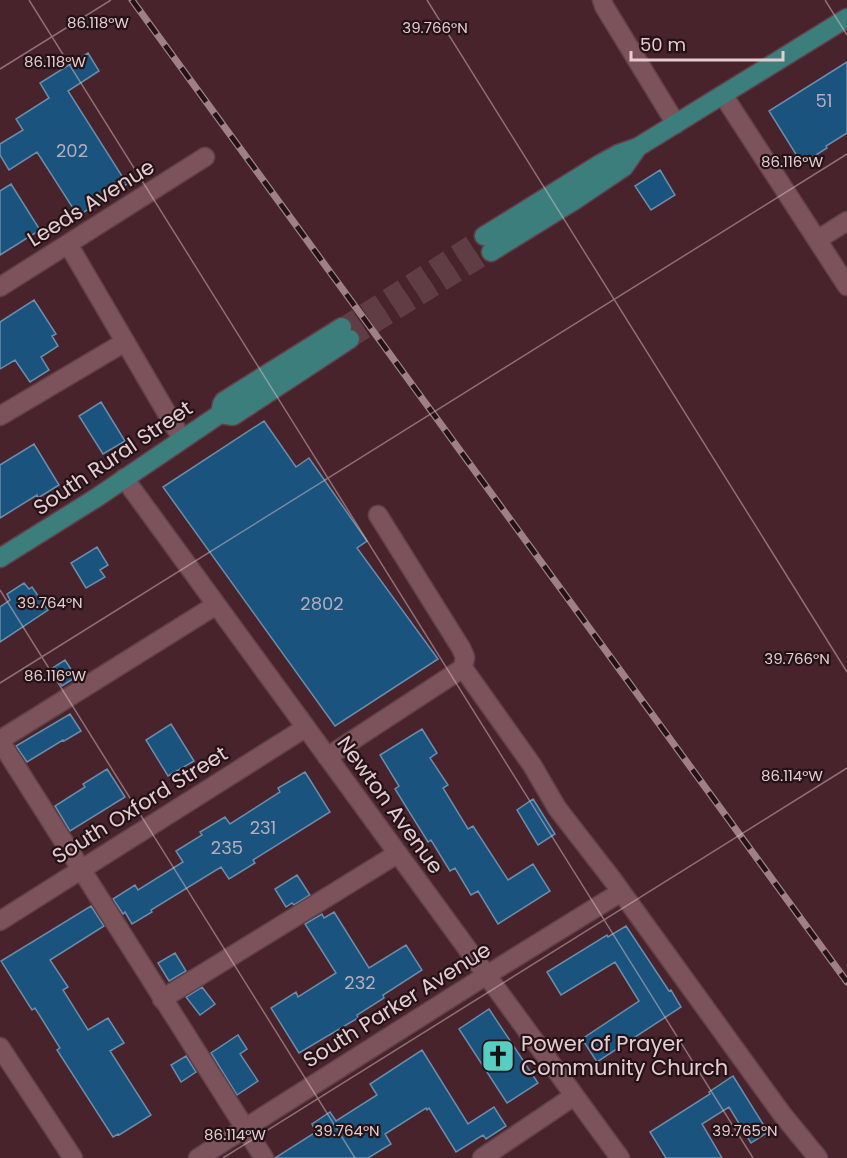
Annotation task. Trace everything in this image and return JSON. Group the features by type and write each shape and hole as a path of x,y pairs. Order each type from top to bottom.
{"main road":[{"path":"488,244 600,164 638,147 847,18"},
{"name":"South Rural Street","path":"0,558 96,498 220,414 233,416 346,333"}],"street":[{"path":"602,0 676,124"},
{"path":"723,95 847,286"},
{"name":"Leeds Avenue","path":"0,287 205,157"},
{"path":"817,240 847,221"},
{"path":"68,244 182,439"},
{"path":"0,416 125,342"},
{"name":"Newton Avenue","path":"124,478 620,1158"},
{"path":"378,515 460,648 465,657 463,668 532,765 557,808 621,892 782,1114 818,1158"},
{"path":"216,605 0,741 264,1158"},
{"path":"327,757 463,668"},
{"name":"South Oxford Street","path":"0,921 305,728"},
{"path":"162,999 397,854"},
{"name":"South Parker Avenue","path":"198,1158 621,892"},
{"path":"0,1047 73,1158"},
{"path":"482,1158 574,1096"}],"building":[{"path":"88,53 99,71 68,91 127,184 78,216 37,152 9,170 0,155 0,144 23,130 16,119 49,98 40,83"},
{"path":"847,62 847,133 802,164 769,111"},
{"path":"660,170 675,195 651,210 635,186"},
{"path":"11,184 40,230 0,255 0,191"},
{"path":"34,300 56,334 52,336 58,346 41,357 49,370 30,382 15,360 0,369 0,322"},
{"path":"101,402 125,441 103,454 79,416"},
{"path":"264,421 296,467 309,458 367,541 357,548 438,659 335,726 163,487"},
{"path":"34,444 59,485 38,498 37,495 0,518 0,465"},
{"path":"97,547 108,565 100,570 105,577 86,588 71,563"},
{"path":"24,583 29,589 32,587 48,610 0,642 0,607 10,600 7,594"},
{"path":"65,660 76,677 62,686 51,669"},
{"path":"70,714 81,731 27,762 16,746"},
{"path":"171,724 194,761 168,776 146,740"},
{"path":"422,729 437,753 430,758 448,785 443,788 468,829 473,826 508,880 533,864 550,891 498,924 478,891 471,895 455,868 450,871 431,840 428,842 395,789 399,786 380,755"},
{"path":"107,769 125,797 70,831 55,806 85,787 83,784"},
{"path":"305,772 330,812 253,860 255,863 229,879 221,867 132,924 125,912 123,914 113,899 135,885 138,890 183,862 176,851 202,835 200,832 225,817 230,824 280,792 278,788"},
{"path":"533,799 555,834 538,845 517,810"},
{"path":"297,875 310,895 286,907 275,889"},
{"path":"91,906 104,926 50,960 68,987 63,990 88,1030 108,1018 124,1043 110,1051 151,1115 113,1137 57,1050 60,1048 35,1008 32,1010 1,961"},
{"path":"334,912 369,968 406,945 422,970 383,995 384,998 357,1015 358,1018 299,1053 271,1008 296,992 298,997 336,973 305,924 322,914 324,918"},
{"path":"626,926 681,1007 597,1062 582,1039 639,1001 615,962 561,995 547,972"},
{"path":"175,953 186,971 169,981 158,963"},
{"path":"202,987 215,1004 200,1015 186,997"},
{"name":"Power of Prayer Community Church","path":"489,1009 538,1083 507,1103 459,1029"},
{"path":"238,1035 247,1049 240,1054 258,1081 237,1095 211,1053"},
{"path":"422,1050 468,1124 494,1107 506,1126 486,1139 483,1135 456,1152 429,1108 427,1110 426,1108 385,1134 391,1144 368,1158 275,1158 316,1132 312,1124 330,1112 336,1121 377,1095 370,1084"},
{"path":"186,1056 196,1072 181,1082 171,1065"},
{"path":"733,1076 768,1132 751,1143 729,1107 702,1124 722,1158 666,1158 650,1132 710,1094 709,1092"}],"tunnel":[{"path":"342,327 484,236"},
{"path":"350,339 491,252"}],"railway":[{"path":"132,0 847,982"}],"place":[{"name":"Power of Prayer Community Church","path":"498,1056"}]}
